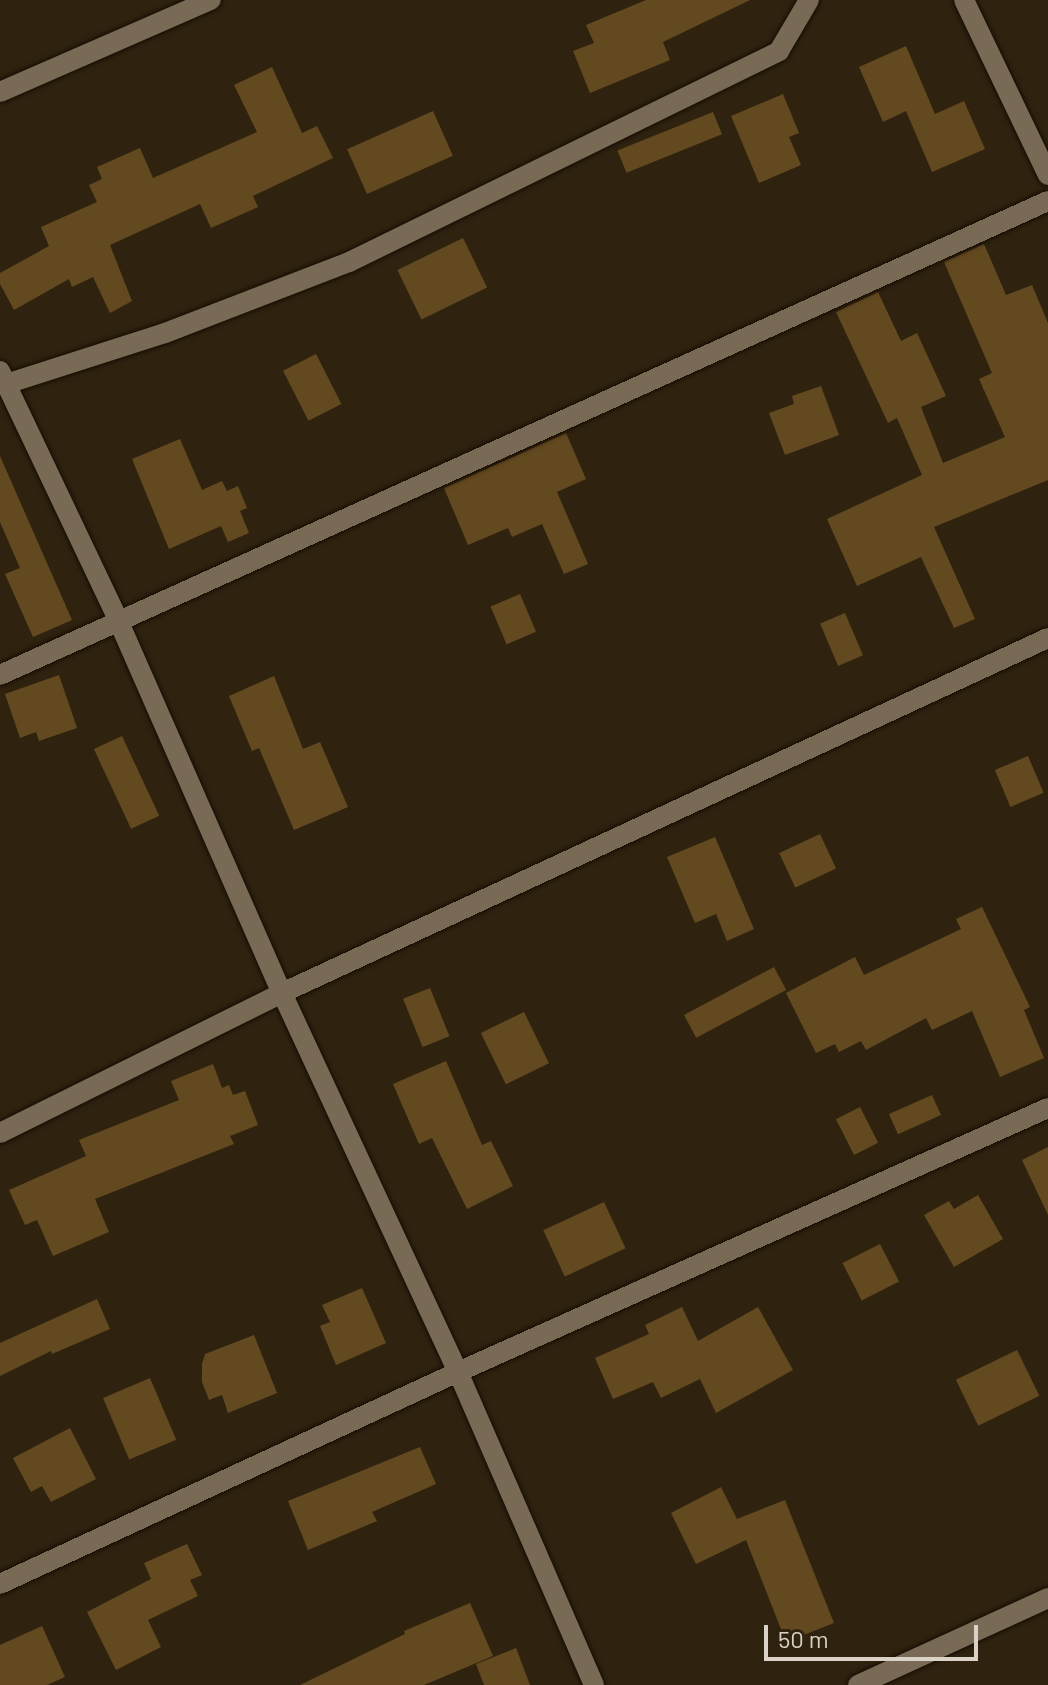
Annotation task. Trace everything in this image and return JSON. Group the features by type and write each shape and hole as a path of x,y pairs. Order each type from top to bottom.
{"street":[{"path":"0,92 211,0"},
{"path":"594,1685 458,1372 282,993 118,620 3,378 165,333 349,262 779,51 809,0"},
{"path":"964,0 1048,175"},
{"path":"0,675 1048,201"},
{"path":"0,1133 282,993 1048,638"},
{"path":"0,1584 458,1372 1048,1108"},
{"path":"858,1685 1048,1598"}],"building":[{"path":"646,0 750,0 663,42 670,60 590,93 573,51 594,43 586,25"},
{"path":"906,46 935,114 964,101 985,149 932,172 906,111 883,122 859,67"},
{"path":"272,67 302,133 317,126 333,158 253,196 258,207 211,228 200,204 110,245 132,301 110,313 93,277 72,287 69,279 14,310 0,284 0,273 49,246 41,227 97,202 89,185 102,179 97,167 140,148 153,178 257,132 234,85"},
{"path":"783,94 799,133 789,137 801,165 759,183 731,116"},
{"path":"433,111 453,156 367,194 347,149"},
{"path":"713,112 722,134 626,173 618,151"},
{"path":"463,238 487,287 421,319 397,270"},
{"path":"984,244 1006,295 1032,285 1048,323 1048,480 934,527 975,619 954,628 921,557 857,586 827,519 922,475 897,418 888,423 836,312 878,292 901,341 917,333 946,396 921,407 943,463 1005,437 979,379 992,373 944,262"},
{"path":"316,354 341,404 308,421 283,371"},
{"path":"821,386 839,435 785,455 769,413 794,404 792,396"},
{"path":"566,433 586,479 557,492 588,564 564,574 542,524 512,537 508,528 468,545 444,488"},
{"path":"180,439 202,490 222,481 227,491 238,486 247,508 240,511 249,533 228,542 221,526 169,549 132,459"},
{"path":"0,456 72,620 33,637 5,574 20,568 0,522"},
{"path":"520,594 536,632 507,644 491,607"},
{"path":"845,613 863,655 838,666 820,624"},
{"path":"59,675 77,728 39,741 36,732 20,738 5,694"},
{"path":"274,676 303,749 320,742 348,807 294,830 259,748 252,751 229,696"},
{"path":"122,736 159,816 131,829 94,749"},
{"path":"1028,756 1044,793 1010,807 995,770"},
{"path":"820,834 836,868 795,887 779,853"},
{"path":"715,837 754,929 727,941 716,914 695,923 667,857"},
{"path":"982,907 1030,1007 1024,1010 1044,1058 1000,1077 972,1011 932,1030 926,1018 866,1050 861,1041 839,1052 835,1044 816,1053 786,993 855,957 864,975 961,929 956,919"},
{"path":"774,967 786,990 696,1038 684,1015"},
{"path":"430,988 449,1036 423,1047 403,999"},
{"path":"524,1012 549,1063 506,1084 481,1033"},
{"path":"446,1061 482,1145 491,1141 513,1186 467,1209 432,1138 419,1144 393,1084"},
{"path":"213,1064 222,1088 229,1085 233,1095 245,1091 258,1125 230,1136 234,1144 95,1199 109,1232 53,1256 37,1220 25,1225 9,1190 86,1156 79,1140 179,1100 171,1081"},
{"path":"932,1095 941,1115 898,1134 889,1114"},
{"path":"860,1107 878,1143 854,1155 836,1119"},
{"path":"1048,1147 1048,1215 1022,1160"},
{"path":"978,1195 1003,1239 954,1267 924,1215 949,1201 954,1209"},
{"path":"604,1202 626,1248 565,1277 543,1230"},
{"path":"880,1244 899,1281 862,1300 843,1263"},
{"path":"362,1288 386,1343 336,1365 320,1326 330,1322 322,1305"},
{"path":"97,1299 110,1329 52,1354 51,1351 0,1376 0,1343"},
{"path":"682,1307 698,1341 758,1307 793,1370 716,1413 700,1379 661,1398 653,1382 613,1399 595,1358 649,1334 645,1325"},
{"path":"254,1335 277,1393 228,1413 222,1395 209,1400 202,1382 205,1354"},
{"path":"1017,1350 1039,1396 978,1426 956,1380"},
{"path":"150,1378 176,1440 129,1460 103,1398"},
{"path":"70,1428 96,1479 51,1502 42,1486 31,1492 13,1458"},
{"path":"420,1447 436,1484 372,1512 377,1521 308,1550 288,1501"},
{"path":"721,1487 737,1519 785,1500 834,1623 786,1642 746,1540 696,1564 671,1513"},
{"path":"187,1544 202,1575 190,1580 198,1596 148,1620 161,1647 116,1670 87,1612 151,1579 144,1563"},
{"path":"470,1603 493,1656 424,1685 300,1685 405,1634 404,1631"},
{"path":"42,1626 65,1677 47,1685 0,1685 0,1645"},
{"path":"516,1648 530,1685 484,1685 476,1664"}]}
